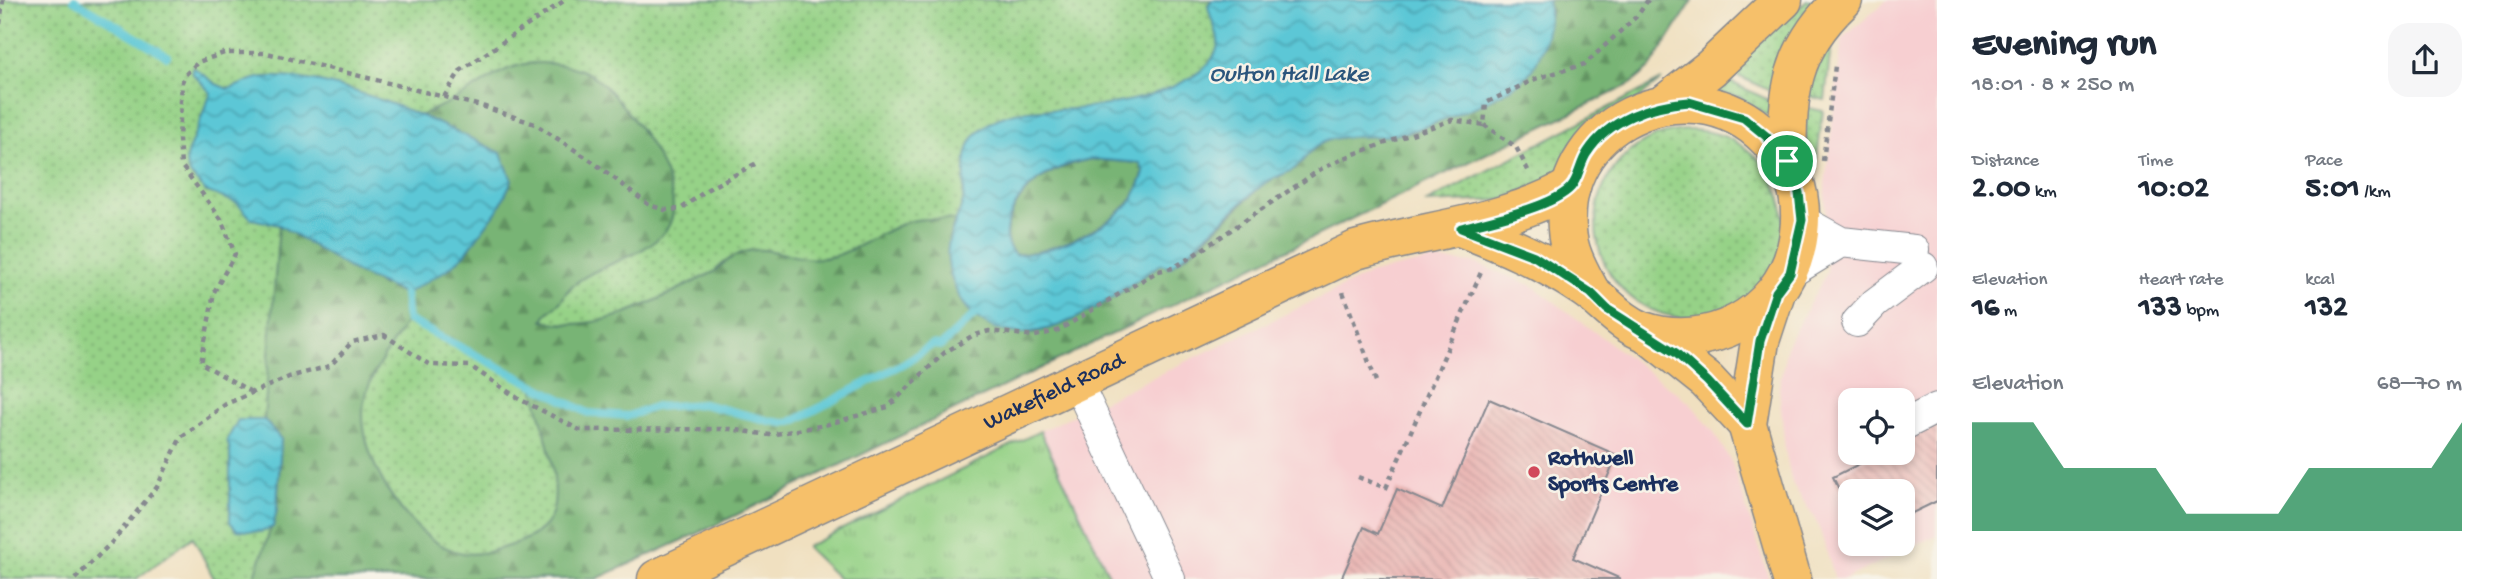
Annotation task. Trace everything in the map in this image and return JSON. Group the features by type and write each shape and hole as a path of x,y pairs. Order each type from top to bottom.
{"main road":[{"path":"1665,104 1711,68 1783,0"},
{"path":"1792,579 1747,424 1760,341 1783,282 1802,220 1799,193 1805,162 1788,100 1795,70 1806,45 1843,0"},
{"path":"1591,293 1572,256 1558,195 1587,152 1612,126 1650,107 1689,102 1744,118 1805,162"},
{"name":"Wakefield Road","path":"656,579 1356,250 1401,237 1461,228 1558,195"},
{"path":"1461,228 1534,256 1591,293 1607,309 1676,353 1707,381 1747,424"},
{"path":"1642,331 1680,338 1722,332 1768,304 1783,282"}],"lane":[{"path":"1802,220 1841,242 1918,258 1857,322"},
{"path":"1783,282 1841,242"},
{"path":"1077,382 1170,579"},
{"path":"1915,419 1937,408"}],"path":[{"path":"0,24 3,0"},
{"path":"444,97 460,71 565,0"},
{"path":"1484,125 1486,103 1535,79 1585,64 1638,15 1648,0"},
{"path":"252,393 201,363 214,292 234,254 221,219 181,164 178,139 182,82 198,62 224,53 267,53 485,107 535,124 593,162 649,205 665,210 681,209 708,189 755,164"},
{"path":"1805,162 1837,53"},
{"path":"75,579 113,542 157,486 181,437 226,404 289,377 330,366 352,342 384,335 430,365 470,366 519,399 580,430 730,429 770,435 825,425 888,407 944,353 971,336 989,331 1035,336 1057,331 1158,271 1173,268 1321,169 1354,154 1452,120 1484,125 1516,147 1558,195"},
{"path":"1358,477 1386,488 1486,260"},
{"path":"1330,262 1357,325 1377,384"}],"shaded area":[{"path":"1887,0 1937,0 1937,535 1915,546 1915,479 1838,479 1838,556 1893,556 1845,579 1835,579 1818,524 1792,483 1785,450 1779,388 1787,345 1827,272 1825,184 1842,39"},
{"path":"1433,260 1475,263 1533,286 1690,403 1713,431 1732,463 1769,579 1111,579 1040,431 1372,273"}],"green space":[{"path":"0,0 1693,0 1650,68 1631,84 705,530 596,579 214,579 193,537 136,579 0,579"},
{"path":"1548,0 1693,0 1650,68 1631,84 705,530 596,579 254,579 277,509 281,439 264,420 279,225 383,286 501,153 401,109 420,116 495,75 525,64 543,63 573,67 590,74 609,91 639,128 665,172 672,194 673,214 666,230 645,248 580,280 543,320 565,324 587,323 631,311 714,272 730,258 745,252 773,251 817,258 834,256 902,224 935,219 955,220 949,252 961,301 1033,334 1101,304 1161,264 1170,267 1196,248 1263,184 1296,168 1305,154 1320,143 1334,138 1417,130 1521,82 1541,50 1550,14","holes":["407,320 533,386 553,470 555,487 551,516 540,530 525,539 489,552 463,553 442,546 422,532 388,490 366,440 363,415 366,394 379,365"]},
{"path":"1807,0 1824,0 1775,93 1727,71"},
{"path":"1832,37 1825,100 1804,95"},
{"path":"1720,77 1773,102 1770,117 1740,97 1706,90"},
{"path":"1662,80 1560,174 1503,200 1425,203"},
{"path":"1804,107 1823,111 1815,174 1807,155"},
{"path":"1690,130 1726,138 1742,146 1756,158 1768,172 1776,188 1784,224 1776,260 1768,276 1756,290 1742,302 1726,310 1690,318 1654,310 1638,302 1624,290 1612,276 1604,260 1596,224 1604,188 1612,172 1624,158 1638,146 1654,138"},
{"path":"1091,159 1140,163 1144,172 1129,202 1102,225 1074,240 1044,250 1015,255 1007,243 1006,230 1014,208 1022,197 1052,172"},
{"path":"1040,431 1111,579 839,579 806,547"}],"water":[{"name":"Oulton Hall Lake","path":"1212,0 1548,0 1549,10 1543,45 1534,66 1509,90 1477,106 1406,132 1337,138 1320,144 1294,169 1261,186 1170,267 1161,264 1120,293 1072,320 1047,329 1022,333 999,329 976,317 958,293 948,261 950,236 963,201 967,154 975,135 1007,115 1121,102 1162,91 1182,82 1212,60 1218,45 1208,5","holes":["1091,159 1140,163 1144,173 1137,191 1126,207 1102,225 1059,246 1015,255 1011,251 1006,238 1009,219 1022,195 1041,178 1065,166"]},
{"path":"193,67 216,84 228,89 264,77 292,78 322,82 385,102 501,153 512,180 499,208 465,254 448,269 405,294 357,273 279,225 252,219 237,203 205,191 190,174 186,164 187,154 211,93 191,72"},
{"path":"238,420 264,420 281,439 277,509 273,527 261,532 237,530 230,522 230,450 227,440"}],"building":[{"name":"Rothwell Sports Centre","path":"1489,399 1617,455 1573,558 1621,579 1341,579 1364,527 1378,534 1397,489 1442,509"},
{"path":"1937,425 1937,501 1915,512 1915,479 1838,479 1838,487 1833,477 1857,465 1915,465 1915,436"}],"waterway":[{"path":"74,0 167,56"},
{"path":"405,294 408,320 588,413 628,416 654,407 703,404 783,423 796,420 906,362 932,345 941,346 974,315"}],"place":[{"name":"Rothwell Sports Centre","path":"1534,472"}],"route":[{"path":"1689,102 1744,118 1766,136 1787,161 1799,193 1802,220 1790,273 1776,292 1760,341 1747,424 1707,381 1676,353 1607,309 1591,293 1534,256 1461,228 1514,214 1571,187 1587,152 1612,126 1650,107 1689,102"}]}
